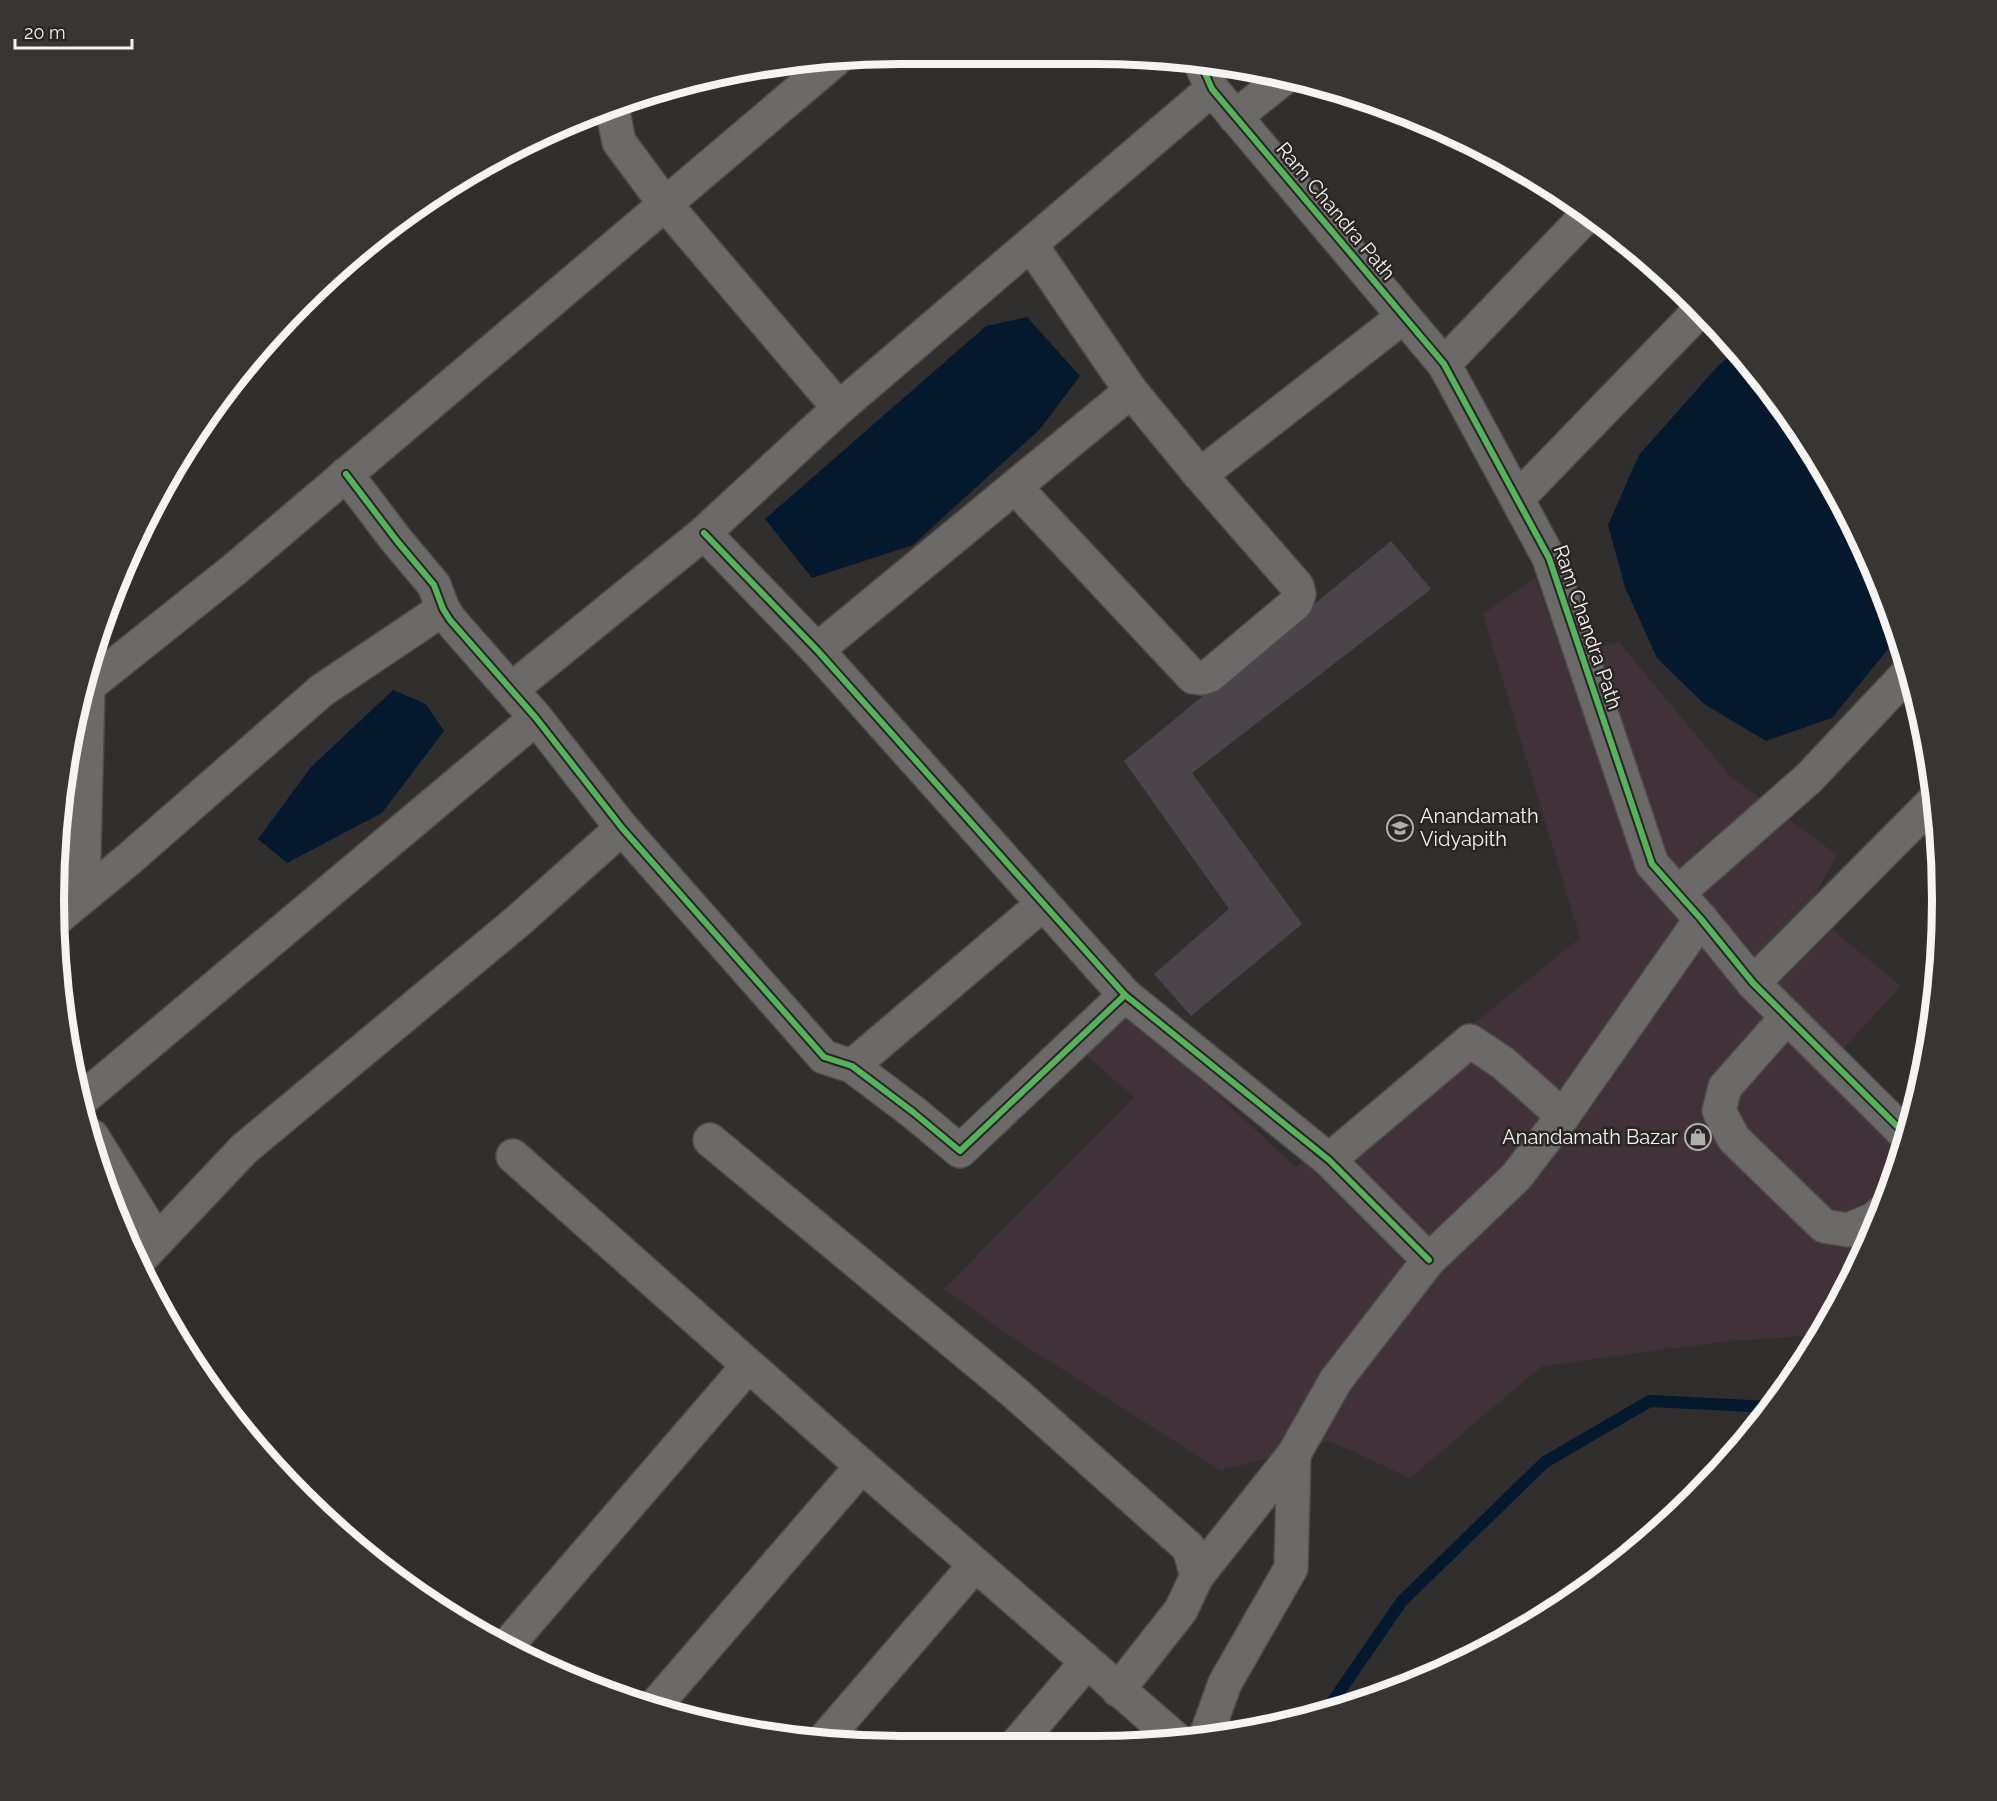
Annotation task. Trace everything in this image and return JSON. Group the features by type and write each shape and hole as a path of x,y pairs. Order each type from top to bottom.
{"street":[{"path":"96,675 235,569 825,68"},
{"path":"512,689 704,533 839,408 1031,245 1206,76"},
{"name":"Ram Chandra Path","path":"1206,76 1235,117 1444,364 1549,558 1652,864 1753,983 1900,1129"},
{"path":"1235,117 1276,85"},
{"path":"614,116 619,142 665,204 839,408"},
{"path":"1444,364 1582,220"},
{"path":"1015,487 1193,676 1202,678 1209,676 1296,603 1299,594 1298,586 1200,476 1131,391 1031,245"},
{"path":"1200,476 1403,316"},
{"path":"1518,498 1694,316"},
{"path":"817,650 1131,391"},
{"path":"346,474 396,541 434,585 450,620 536,718 622,828 824,1057 852,1066 960,1151 1125,995"},
{"path":"704,533 817,650 1125,995 1329,1160 1429,1260"},
{"path":"64,912 129,859 321,691 443,609"},
{"path":"1678,893 1809,778 1902,679"},
{"path":"88,1094 536,718"},
{"path":"83,895 85,721"},
{"path":"1753,983 1927,808"},
{"path":"112,1177 148,1251 244,1149 518,921 622,828"},
{"path":"852,1066 1043,904"},
{"path":"1118,1690 1181,1610 1197,1576 1294,1454 1336,1380 1429,1260 1516,1177 1563,1116 1701,919"},
{"path":"1787,1017 1725,1087 1719,1111 1734,1139 1824,1226 1848,1230 1868,1221"},
{"path":"1329,1160 1470,1041 1503,1063 1563,1116"},
{"path":"710,1140 1015,1393 1189,1548 1197,1576"},
{"path":"513,1156 748,1366 1169,1733"},
{"path":"512,1640 748,1366"},
{"path":"1209,1729 1225,1683 1291,1568 1294,1454"},
{"path":"660,1700 862,1466"},
{"path":"830,1733 975,1565"},
{"path":"1024,1736 1086,1663"}],"shaded area":[{"path":"1535,578 1562,654 1619,642 1730,776 1837,855 1807,909 1901,986 1821,1073 1894,1148 1869,1220 1846,1270 1809,1336 1729,1341 1542,1366 1410,1478 1330,1441 1221,1471 1010,1336 944,1289 1134,1097 1085,1054 1130,1015 1296,1167 1580,938 1483,614"}],"water":[{"path":"1027,317 1080,376 1040,429 913,545 812,578 765,519 986,326"},
{"path":"1730,355 1792,436 1846,531 1869,581 1892,644 1832,718 1766,741 1704,704 1657,658 1625,587 1608,525 1639,455 1717,367"},
{"path":"393,690 426,704 444,731 382,813 287,863 258,839 311,767"}],"building":[{"path":"1391,541 1431,589 1192,773 1302,924 1191,1016 1154,974 1229,909 1124,761"}],"waterway":[{"path":"1332,1702 1402,1601 1545,1462 1650,1401 1762,1407"}],"cycle path":[{"path":"1204,72 1212,89 1444,364 1549,558 1652,864 1753,983 1900,1129"},
{"path":"346,474 434,585 450,620 536,718 622,828 824,1057 852,1066 960,1151 1125,995"},
{"path":"704,533 817,650 1125,995 1329,1160 1429,1260"}],"place":[{"name":"Anandamath Vidyapith","path":"1400,828"},
{"name":"Anandamath Bazar","path":"1698,1137"}]}
